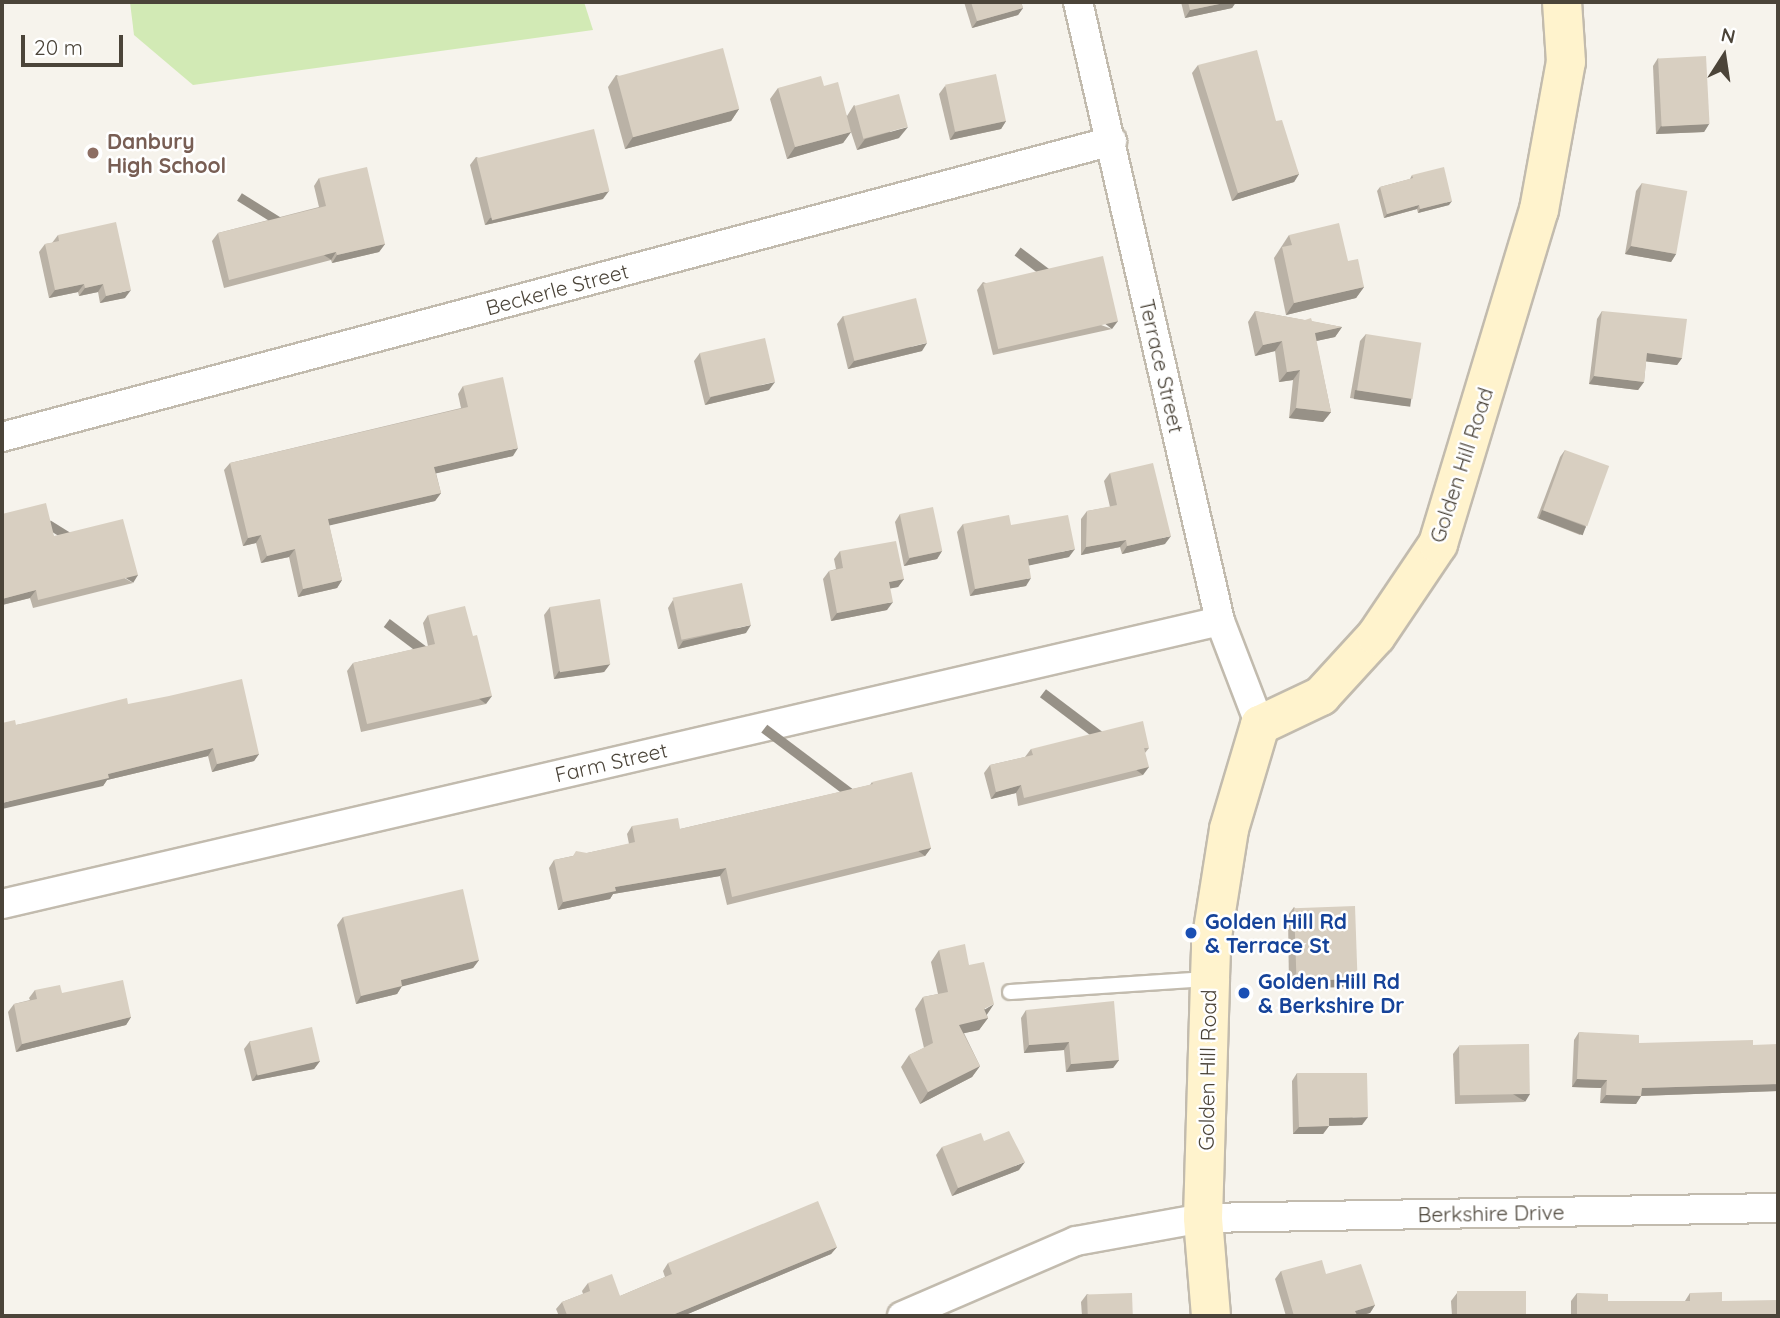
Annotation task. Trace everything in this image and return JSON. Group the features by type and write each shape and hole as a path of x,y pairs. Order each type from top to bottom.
{"street":[{"name":"Terrace Street","path":"1078,2 1220,621 1260,725"},
{"name":"Golden Hill Road","path":"1211,1316 1203,1218 1211,943 1229,829 1260,725 1321,696 1376,636 1438,544 1539,209 1566,62 1562,2"},
{"name":"Beckerle Street","path":"2,437 1112,141"},
{"name":"Farm Street","path":"2,904 1220,621"},
{"name":"Berkshire Drive","path":"902,1316 1076,1241 1203,1218 1778,1208"}],"lane":[{"path":"1010,992 1210,978"}],"green space":[{"path":"130,2 584,2 593,30 193,85 134,35"}],"building":[{"path":"971,2 1021,2 1023,8 977,21"},
{"path":"1188,2 1229,2 1190,10"},
{"path":"723,48 739,109 633,137 617,76"},
{"path":"1257,50 1276,121 1282,120 1299,174 1238,193 1198,65"},
{"path":"1706,56 1710,124 1662,126 1658,59"},
{"path":"996,74 1006,121 955,132 945,85"},
{"path":"821,76 824,86 838,82 851,132 795,147 778,88"},
{"path":"899,94 908,127 863,139 855,106"},
{"path":"594,129 609,191 492,220 477,158"},
{"path":"367,167 385,244 337,255 336,252 229,280 218,233 326,206 319,178"},
{"path":"1444,167 1452,201 1420,209 1419,205 1387,214 1380,187"},
{"path":"1642,183 1687,191 1676,254 1631,246"},
{"path":"116,222 131,290 106,296 103,284 85,288 84,284 55,290 45,244 59,241 58,235"},
{"path":"1339,223 1348,261 1358,259 1364,287 1294,303 1282,247 1292,245 1289,235"},
{"path":"1103,256 1118,321 998,349 983,284"},
{"path":"916,298 927,343 854,361 843,316"},
{"path":"1255,311 1305,320 1311,318 1312,321 1342,327 1315,333 1331,412 1296,408 1300,370 1287,372 1282,341 1263,345"},
{"path":"1602,311 1687,319 1682,358 1647,353 1644,382 1594,376"},
{"path":"1366,334 1421,343 1412,399 1357,390"},
{"path":"765,338 775,382 710,397 700,353"},
{"path":"503,377 518,448 434,467 441,493 328,519 342,580 303,589 295,549 267,556 261,535 248,538 230,463 468,407 463,386"},
{"path":"1565,450 1609,466 1587,526 1543,510"},
{"path":"1153,463 1171,536 1127,546 1126,540 1086,547 1087,511 1117,505 1110,473"},
{"path":"46,503 54,536 123,519 138,575 38,600 36,590 2,599 2,514"},
{"path":"933,507 942,551 909,558 900,514"},
{"path":"1009,515 1011,525 1068,515 1075,549 1028,559 1031,578 975,589 963,524"},
{"path":"896,541 904,579 889,582 893,602 837,613 829,571 843,568 840,551"},
{"path":"742,583 751,625 681,640 673,598"},
{"path":"600,599 610,664 560,672 550,607"},
{"path":"465,606 473,636 477,635 492,696 367,724 353,663 435,644 428,615"},
{"path":"242,679 259,754 217,764 213,748 108,774 109,778 2,803 2,723 15,720 16,725 127,698 128,704"},
{"path":"1143,721 1149,748 1144,748 1149,767 1024,798 1021,785 996,792 990,765 1033,755 1031,749"},
{"path":"912,772 931,848 732,897 726,868 615,887 616,891 563,902 554,860 573,856 576,851 587,853 635,842 632,826 678,818 680,829 873,784 872,782"},
{"path":"463,889 479,960 401,980 402,986 361,996 343,917"},
{"path":"1355,906 1358,979 1297,981 1294,908"},
{"path":"965,944 969,965 984,962 994,1004 984,1009 988,1018 959,1025 980,1066 928,1092 909,1055 933,1043 923,997 948,992 939,950"},
{"path":"123,980 131,1017 22,1044 14,1004 37,999 35,990 60,985 62,993"},
{"path":"1114,1001 1119,1060 1071,1064 1069,1042 1029,1045 1026,1010"},
{"path":"312,1027 320,1061 258,1075 250,1041"},
{"path":"1579,1032 1639,1035 1639,1043 1753,1040 1753,1045 1778,1044 1778,1084 1642,1088 1641,1096 1606,1095 1607,1080 1577,1079"},
{"path":"1529,1044 1530,1094 1460,1095 1459,1045"},
{"path":"1297,1073 1367,1073 1368,1117 1329,1118 1329,1126 1299,1127"},
{"path":"1009,1131 1025,1162 958,1188 942,1147 981,1133 984,1141"},
{"path":"818,1201 837,1247 670,1316 565,1316 567,1315 562,1302 590,1291 588,1283 612,1274 620,1296 672,1274 668,1263"},
{"path":"1322,1260 1326,1274 1361,1264 1375,1305 1355,1311 1357,1315 1352,1316 1294,1316 1281,1271"},
{"path":"1457,1291 1526,1291 1526,1316 1457,1316"},
{"path":"1722,1292 1722,1301 1778,1300 1778,1316 1577,1316 1577,1293 1608,1294 1608,1301 1690,1301 1690,1293"},
{"path":"1132,1293 1133,1316 1088,1316 1087,1295"}],"place":[{"name":"Danbury High School","path":"93,153"},
{"name":"Golden Hill Rd & Terrace St","path":"1191,933"},
{"name":"Golden Hill Rd & Berkshire Dr","path":"1244,993"}]}
